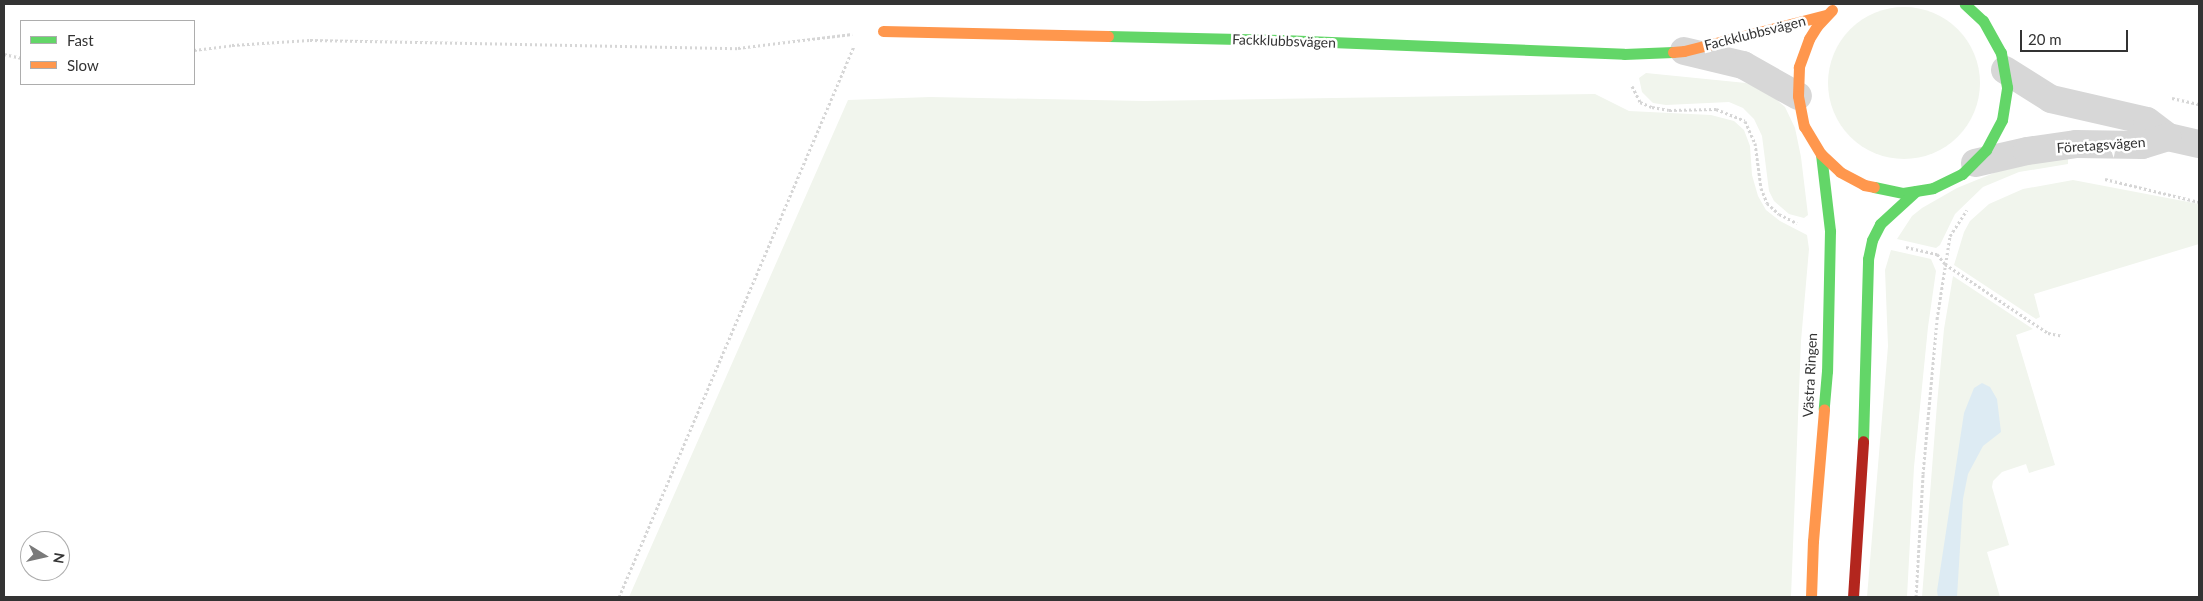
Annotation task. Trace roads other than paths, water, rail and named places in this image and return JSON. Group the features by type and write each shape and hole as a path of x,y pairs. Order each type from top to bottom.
{"main road":[{"name":"Västra Ringen","path":"1839,4 1817,26 1803,52 1799,67 1798,96 1804,126 1821,154 1840,172 1864,185 1890,192 1916,191 1948,182 1975,163 1986,150 2002,120 2007,87 2005,70 1993,36 1983,21 1964,4"},
{"path":"1993,12 1993,36"},
{"name":"Fackklubbsvägen","path":"883,31 1281,40 1624,54 1684,51 1826,15"},
{"name":"Västra Ringen","path":"1811,597 1813,541 1827,362 1830,231 1821,154"},
{"name":"Västra Ringen","path":"1853,597 1865,401 1868,259 1872,240 1880,224 1916,191"}],"street":[{"name":"Fackklubbsvägen","path":"1684,51 1743,65 1798,96"},
{"name":"Företagsvägen","path":"2005,70 2051,99 2147,121 2168,137 2199,144"},
{"name":"Företagsvägen","path":"1975,163 2027,151 2076,144 2142,145 2168,137"}]}
